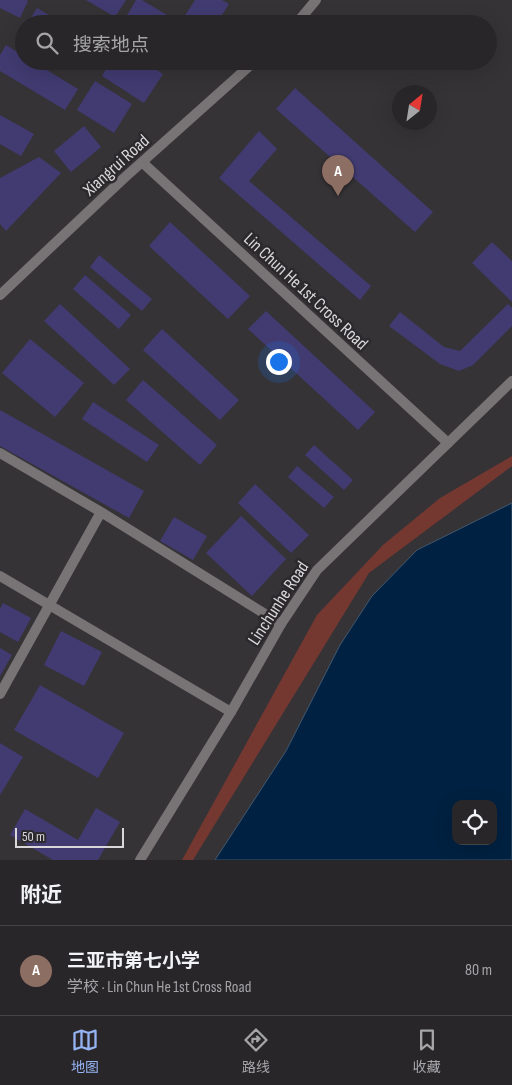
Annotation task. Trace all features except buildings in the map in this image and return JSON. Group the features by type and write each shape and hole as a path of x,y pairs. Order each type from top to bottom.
{"street":[{"path":"304,15 316,0"},
{"name":"Xiangrui Road","path":"0,295 245,70"},
{"name":"Lin Chun He 1st Cross Road","path":"142,163 448,443"},
{"name":"Linchunhe Road","path":"140,860 231,712 281,624 318,570 512,381"},
{"path":"0,453 101,512 281,624"},
{"path":"0,694 3,682 50,604 101,512"},
{"path":"0,576 231,712"}],"shaded area":[{"path":"512,456 512,466 369,573 193,860 182,860 317,615 383,545 440,498"}],"water":[{"path":"512,503 512,860 215,860 286,751 340,645 372,596 417,550"}],"place":[{"name":"三亚市第七小学","path":"338,196"}]}
